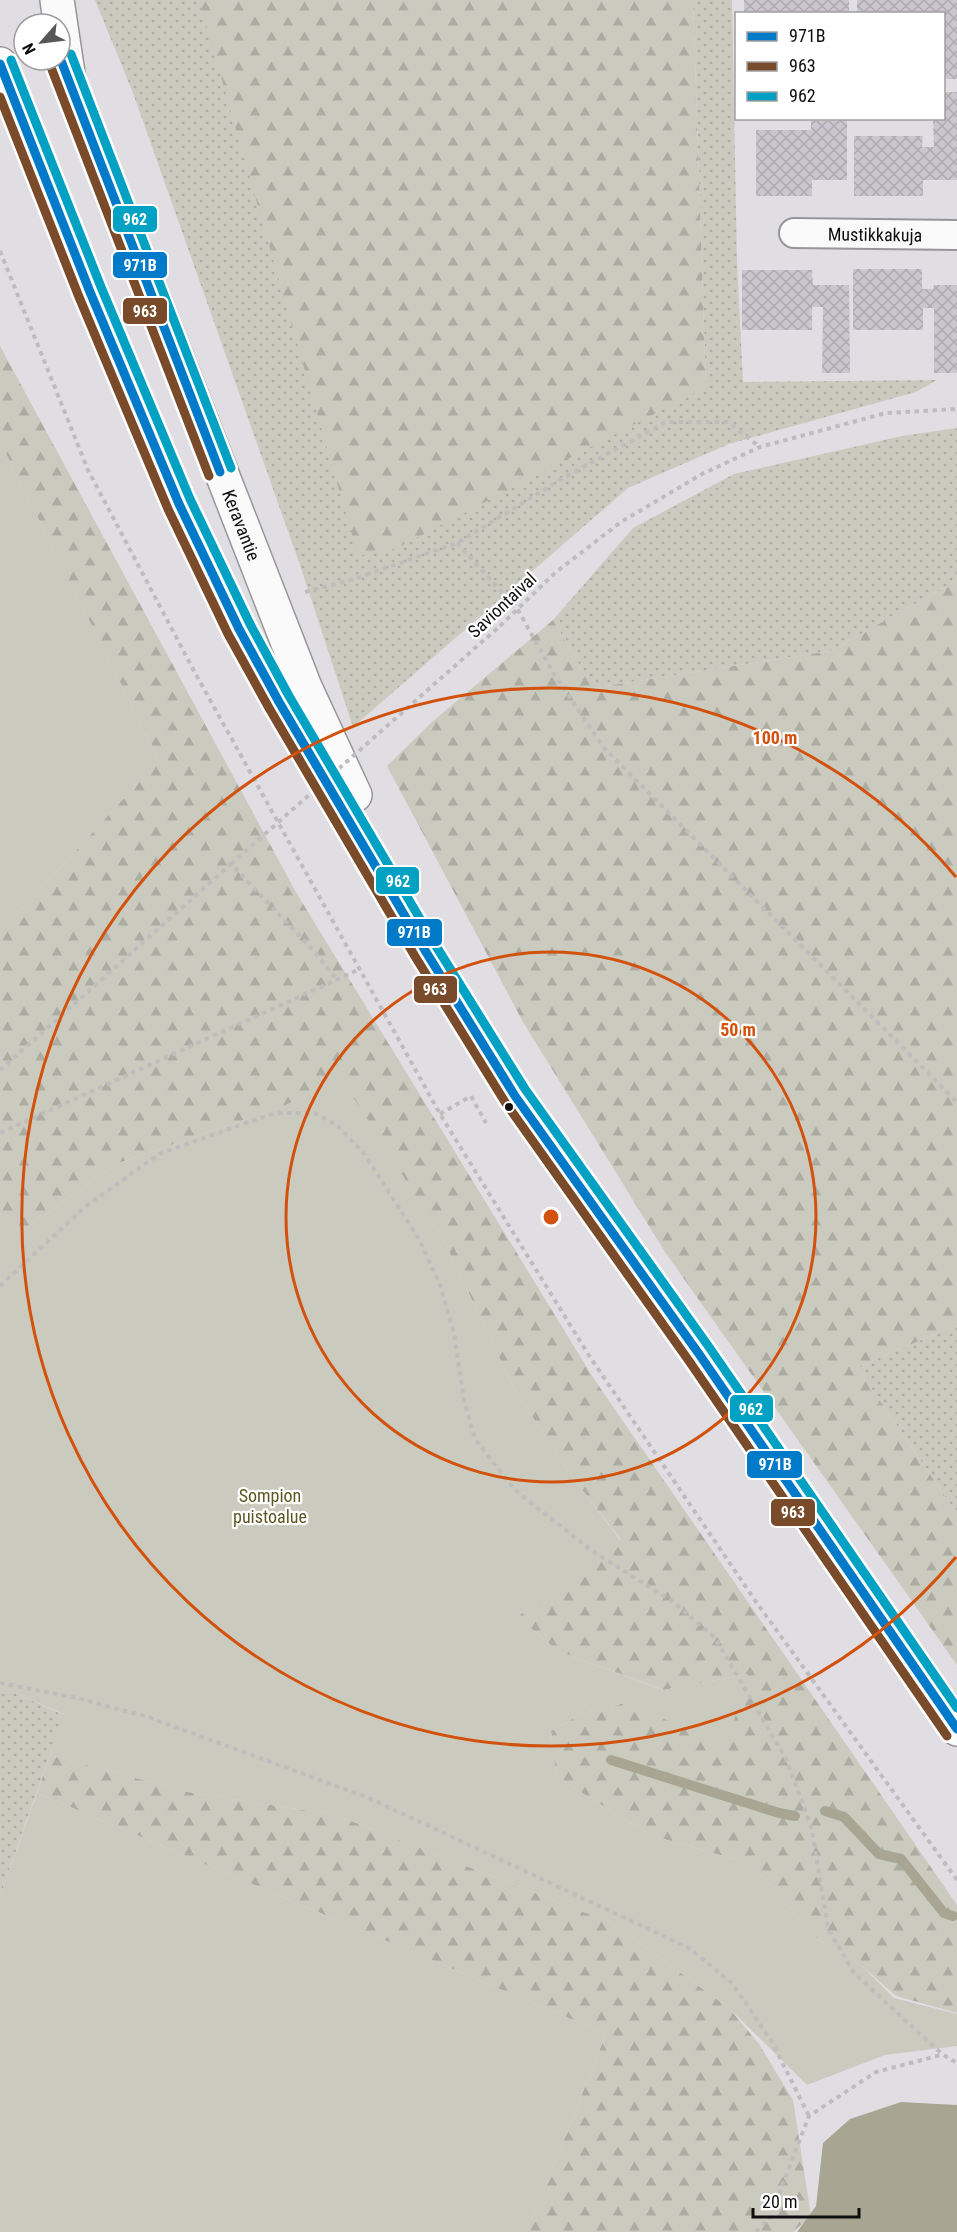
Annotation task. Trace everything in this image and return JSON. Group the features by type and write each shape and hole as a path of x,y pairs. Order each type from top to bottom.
{"main road":[{"name":"Keravantie","path":"0,64 135,403 179,504 239,629 279,702 426,952 515,1096 699,1354 957,1729"},
{"name":"Keravantie","path":"65,72 305,687 426,952"}],"street":[{"name":"Mustikkakuja","path":"794,232 957,235"}],"path":[{"path":"0,250 88,470 194,671 440,1114 602,1374 754,1599 957,1880"},
{"path":"0,272 6,267"},
{"name":"Saviontaival","path":"0,1070 518,610 556,572 621,522 702,474 760,447 886,413 957,408"},
{"path":"300,593 351,580 457,543 566,477 666,422 728,422 760,447"},
{"path":"457,543 518,610 554,674 604,748 957,1102"},
{"path":"231,864 313,950 336,980"},
{"path":"0,1133 360,969"},
{"path":"440,1114 471,1096 486,1123"},
{"path":"0,1286 86,1206 161,1153 275,1113 314,1113 337,1125 365,1155 395,1201 419,1239 439,1282 454,1333 464,1401 475,1439 515,1490 592,1551 672,1601 715,1638 786,1759 810,1822 828,1929 854,1973 942,2055 957,2063"},
{"path":"0,1683 77,1698 148,1717 369,1798 689,1948 732,1983 772,2042 809,2116"},
{"path":"756,2232 770,2217 809,2116 876,2072 942,2055"}],"green space":[{"path":"95,0 200,0 706,387 693,0 732,0 737,261 743,382 937,380 916,392 729,444 628,488 353,727 301,568 133,93"},
{"path":"199,0 693,0 706,387 397,548 358,556"},
{"path":"0,346 297,894 594,1379 957,1905 957,2013 896,1996 861,1965 806,1932 791,1908 751,1864 650,1835 556,1777 551,1731 581,1714 624,1703 727,1743 747,1674 664,1690 558,1651 517,1617 621,1540 570,1474 514,1389 444,1241 340,1077 284,1106 116,1164 21,1232 0,1213 0,933 159,760 0,442"},
{"path":"957,428 957,575 951,584 830,651 593,688 553,620 633,528 734,474 902,436"},
{"path":"0,442 159,760 0,933"},
{"path":"957,575 957,1325 857,1367 957,1514 957,1665 665,1252 523,1022 387,766 432,722 553,620 593,688 830,651 951,584"},
{"name":"Sompion puistoalue","path":"340,1076 444,1241 514,1389 570,1474 621,1541 517,1617 558,1651 663,1690 748,1674 727,1744 624,1703 581,1714 551,1731 556,1777 650,1835 751,1864 791,1908 806,1932 861,1965 894,1998 957,2014 957,2046 885,2055 807,2085 729,2008 612,1923 336,1815 188,1792 50,1755 63,1714 0,1686 0,1213 21,1232 116,1164 284,1106"},
{"path":"957,1325 957,1514 857,1367"},
{"path":"0,1686 64,1715 0,1896"},
{"path":"50,1755 188,1792 336,1815 612,1923 729,2008 759,2044 793,2100 811,2216 793,2232 527,2232 606,2034 37,1793"},
{"path":"37,1793 606,2034 527,2232 0,2232 0,1896"}],"shaded area":[{"path":"901,2102 957,2105 957,2232 797,2232 816,2206 823,2143 850,2119"}],"building":[{"path":"744,0 849,0 849,12 744,12"},
{"path":"857,0 957,0 957,79 945,79 945,12 857,12"},
{"path":"945,92 957,92 957,180 923,180 923,196 854,196 854,136 923,136 922,147 934,147 933,120 945,120"},
{"path":"847,120 847,180 812,180 812,196 756,196 756,130 811,130 811,121"},
{"path":"853,269 922,269 922,289 933,289 934,285 957,285 957,373 934,373 934,308 923,308 923,330 853,330"},
{"path":"742,270 812,270 813,285 849,285 850,373 822,373 823,307 812,307 812,330 742,330"}],"waterway":[{"path":"611,1760 795,1816"},
{"path":"825,1811 844,1817 879,1854 901,1859 944,1913 953,1916"}],"transit line":[{"name":"962","path":"72,57 231,468"},
{"name":"962","path":"11,60 101,287 190,499 250,624 289,696 436,946 525,1089 709,1347 957,1708"},
{"name":"971B","path":"0,64 90,292 179,504 239,629 279,702 426,952 515,1096 699,1354 957,1729"},
{"name":"963","path":"53,72 209,476"},
{"name":"971B","path":"65,72 220,472"},
{"name":"963","path":"0,97 79,297 168,509 228,634 269,708 416,958 505,1102 689,1361 947,1736"}]}
